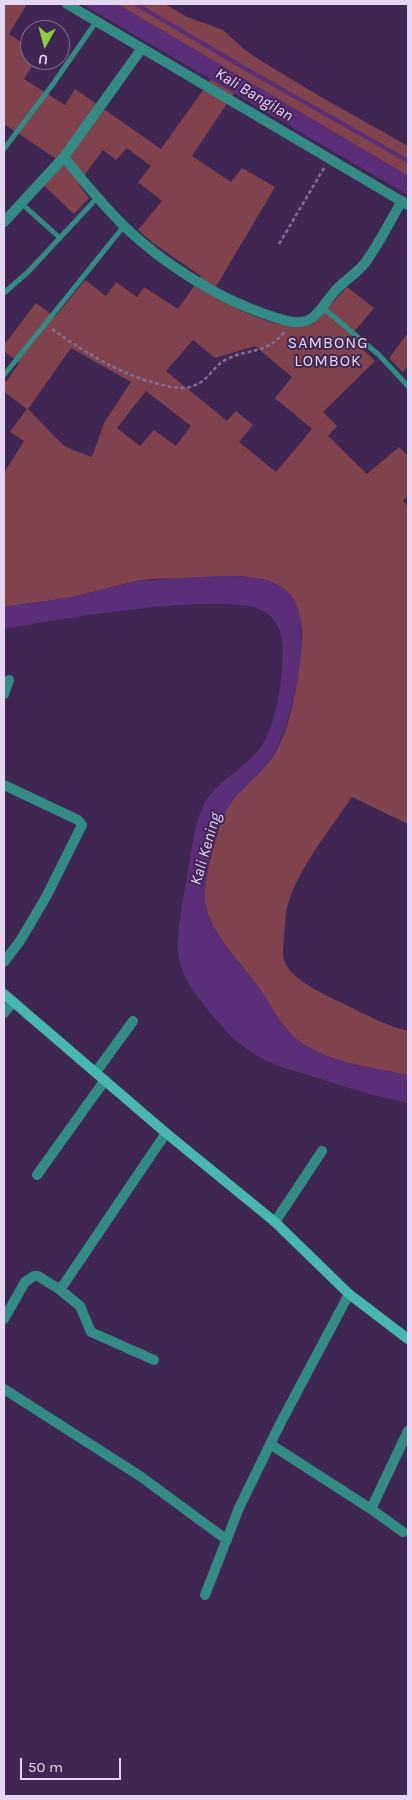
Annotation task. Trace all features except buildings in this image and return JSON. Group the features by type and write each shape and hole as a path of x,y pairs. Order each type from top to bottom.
{"main road":[{"path":"4,994 166,1133 275,1222 349,1294 408,1339"}],"street":[{"path":"64,158 124,226 162,258 222,296 252,310 292,322 310,319 341,284 366,262 405,203 67,4"},
{"path":"4,222 64,158 142,48"},
{"path":"4,694 10,680"},
{"path":"4,785 78,820 82,825 46,897 20,941 4,962"},
{"path":"4,1013 13,1002"},
{"path":"96,1072 133,1021"},
{"path":"37,1175 105,1080"},
{"path":"59,1289 67,1280 166,1133"},
{"path":"275,1222 322,1151"},
{"path":"4,1319 25,1282 29,1278 38,1276 59,1289 80,1306 91,1332 154,1360"},
{"path":"205,1595 239,1508 270,1444 349,1294"},
{"path":"4,1389 140,1476 227,1540"},
{"path":"371,1509 408,1431"},
{"path":"270,1444 371,1509 403,1532"}],"lane":[{"path":"4,149 97,21"},
{"path":"4,293 28,272 98,198"},
{"path":"22,204 60,238"},
{"path":"4,375 124,226"},
{"path":"322,307 380,355 408,386"}],"path":[{"path":"279,244 330,158"},
{"path":"45,323 91,356 122,372 164,385 184,388 196,386 202,382 221,362 272,344 292,322"}],"shaded area":[{"path":"4,4 27,4 9,34 20,41 20,70 30,70 24,79 65,105 75,89 161,149 211,79 234,93 192,156 231,182 242,168 275,187 211,295 262,319 291,326 304,326 314,323 347,287 374,308 350,337 375,361 323,412 337,426 328,436 367,474 399,447 408,456 408,495 403,501 408,506 408,824 352,797 299,877 286,912 283,952 286,965 290,971 311,987 375,1019 408,1031 408,1075 347,1062 316,1051 303,1044 282,1024 257,986 220,937 208,915 205,904 206,881 222,819 233,799 265,767 274,755 284,735 293,701 301,650 301,624 295,611 270,581 242,576 152,579 136,581 73,597 4,607 4,473 24,441 10,432 27,409 4,392 4,381 6,382 19,363 4,351 4,345 36,303 55,317 85,280 106,296 116,282 137,297 144,287 178,309 201,276 153,243 138,230 162,201 138,182 151,166 127,148 116,160 103,150 78,184 89,198 74,214 39,181 58,160 4,124","holes":["193,340 215,358 255,346 292,377 275,398 312,429 276,472 239,442 253,425 236,411 227,421 166,371","71,348 131,382 104,423 92,457 63,445 28,409","146,391 191,426 176,446 154,430 140,446 117,428"]},
{"path":"117,4 165,4 187,17 223,30 245,50 263,62 408,146 408,176"},
{"path":"408,333 408,366 403,372 389,358"}],"water":[{"name":"Kali Bangilan","path":"82,4 117,4 155,26 408,176 408,195"},
{"name":"Kali Kening","path":"218,576 265,580 282,587 289,593 297,607 301,626 301,649 293,699 280,742 268,764 231,803 218,830 206,879 205,899 207,910 217,933 225,945 257,985 292,1035 303,1044 331,1057 408,1075 408,1103 363,1092 289,1069 252,1053 229,1034 203,1004 187,980 179,961 178,937 180,917 193,842 203,806 215,789 258,751 268,734 274,716 280,688 283,655 282,639 273,619 267,613 248,606 218,604 181,605 99,614 4,629 4,607 73,597 136,581"}],"waterway":[{"path":"136,4 408,161"}],"district":[{"name":"SAMBONG LOMBOK","path":"328,352"}]}
